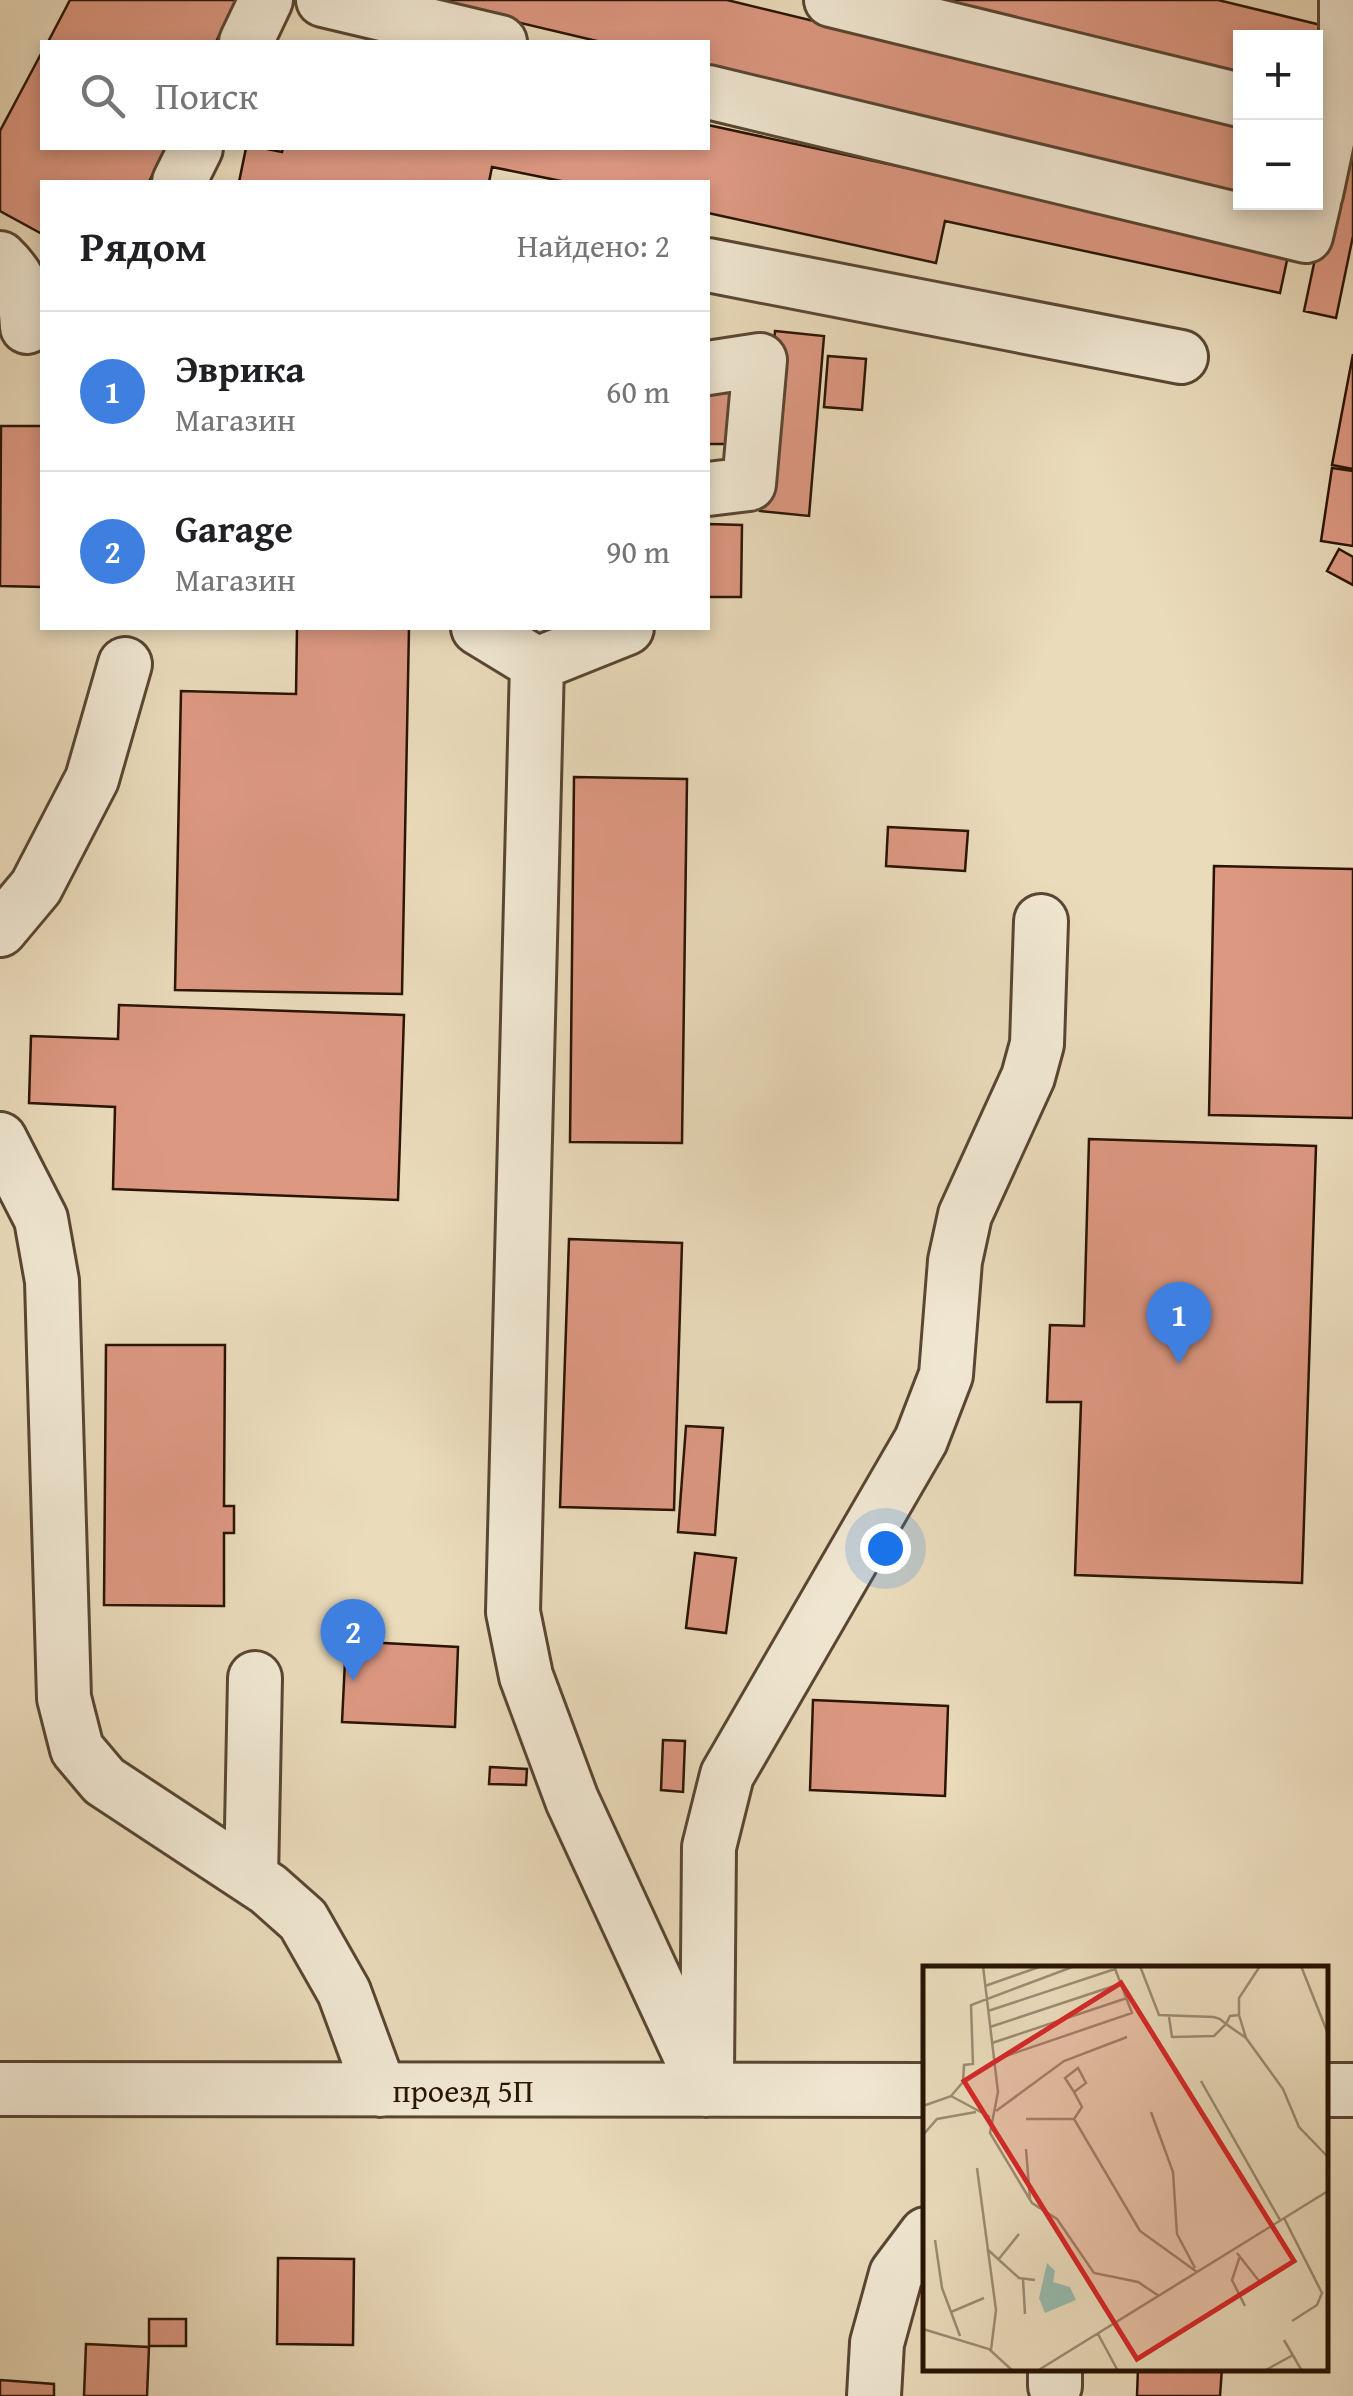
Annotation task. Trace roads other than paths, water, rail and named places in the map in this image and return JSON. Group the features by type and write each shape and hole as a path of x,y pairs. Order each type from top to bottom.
{"street":[{"path":"247,40 266,0"},
{"path":"323,0 492,40"},
{"path":"831,0 1233,98"},
{"path":"1323,120 1346,52 1338,2"},
{"path":"710,92 1306,236 1312,210"},
{"path":"180,180 195,150"},
{"path":"5,265 25,294 23,335"},
{"path":"710,265 1181,358"},
{"path":"710,368 760,360 749,484 710,489"},
{"path":"481,630 537,664"},
{"path":"537,664 622,630"},
{"path":"0,930 36,886 92,779 125,664"},
{"path":"537,664 513,1612 526,1676 572,1800 706,2090"},
{"path":"706,2090 709,1847 727,1774 928,1424 946,1375 955,1261 966,1215 1028,1077 1037,1044 1042,921"},
{"path":"0,1139 42,1219 52,1281 64,1698 77,1749 104,1782 268,1889 303,1920 344,1992 380,2090"},
{"path":"250,1878 256,1678"},
{"name":"проезд 5П","path":"0,2089 923,2090"},
{"path":"874,2396 876,2342 896,2274 923,2238"}],"place":[{"name":"Эврика","path":"1179,1364"},
{"name":"Garage","path":"353,1681"}]}
